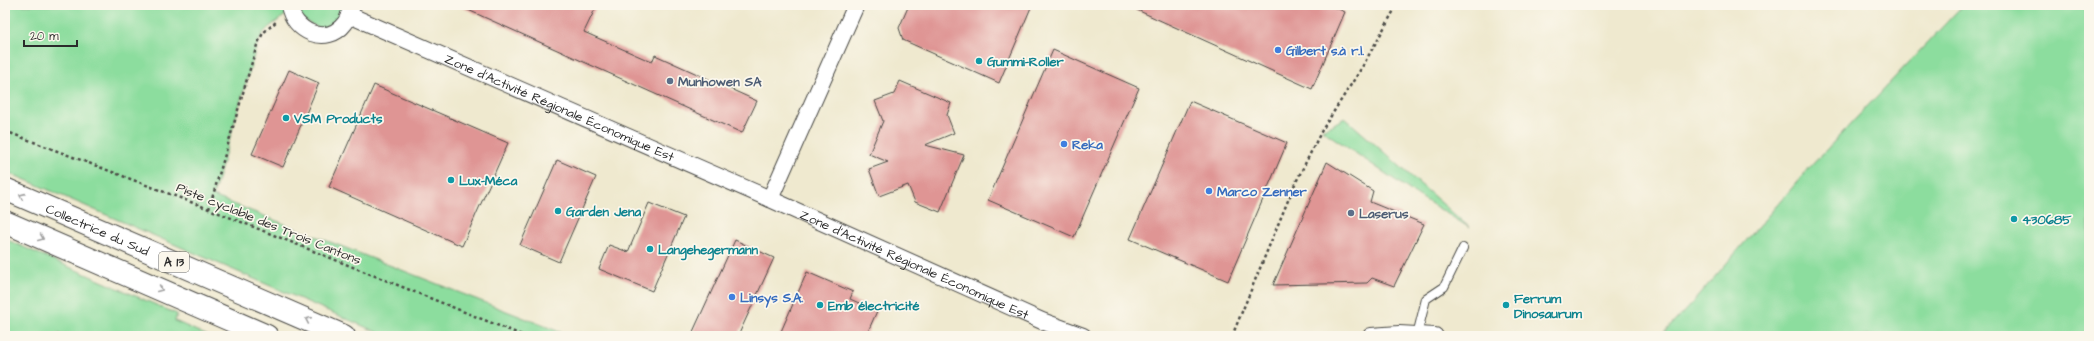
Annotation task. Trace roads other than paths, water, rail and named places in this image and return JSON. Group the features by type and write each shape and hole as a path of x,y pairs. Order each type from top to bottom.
{"highway":[{"name":"Collectrice du Sud","path":"5,189 344,336"},
{"name":"A 13","path":"5,222 267,336"}],"street":[{"path":"770,199 856,5"},
{"path":"290,8 294,21 301,28 310,33 319,35 329,34 338,30 346,23 351,10"},
{"name":"Zone d'Activité Régionale Économique Est","path":"351,10 1042,321 1083,336"},
{"path":"1371,336 1399,334 1435,336"}],"lane":[{"path":"1417,335 1426,299 1444,287 1463,248"}],"place":[{"name":"Gilbert s.à r.l.","path":"1278,50"},
{"name":"Gummi-Roller","path":"979,61"},
{"name":"Munhowen SA","path":"670,81"},
{"name":"VSM Products","path":"286,118"},
{"name":"Reka","path":"1064,144"},
{"name":"Lux-Méca","path":"451,180"},
{"name":"Marco Zenner","path":"1209,191"},
{"name":"Garden Jena","path":"558,211"},
{"name":"Laserus","path":"1351,213"},
{"name":"430685","path":"2014,219"},
{"name":"Langehegermann","path":"650,249"},
{"name":"Linsys S.A.","path":"732,297"},
{"name":"Emb électricité","path":"820,305"},
{"name":"Ferrum Dinosaurum","path":"1506,305"}]}
